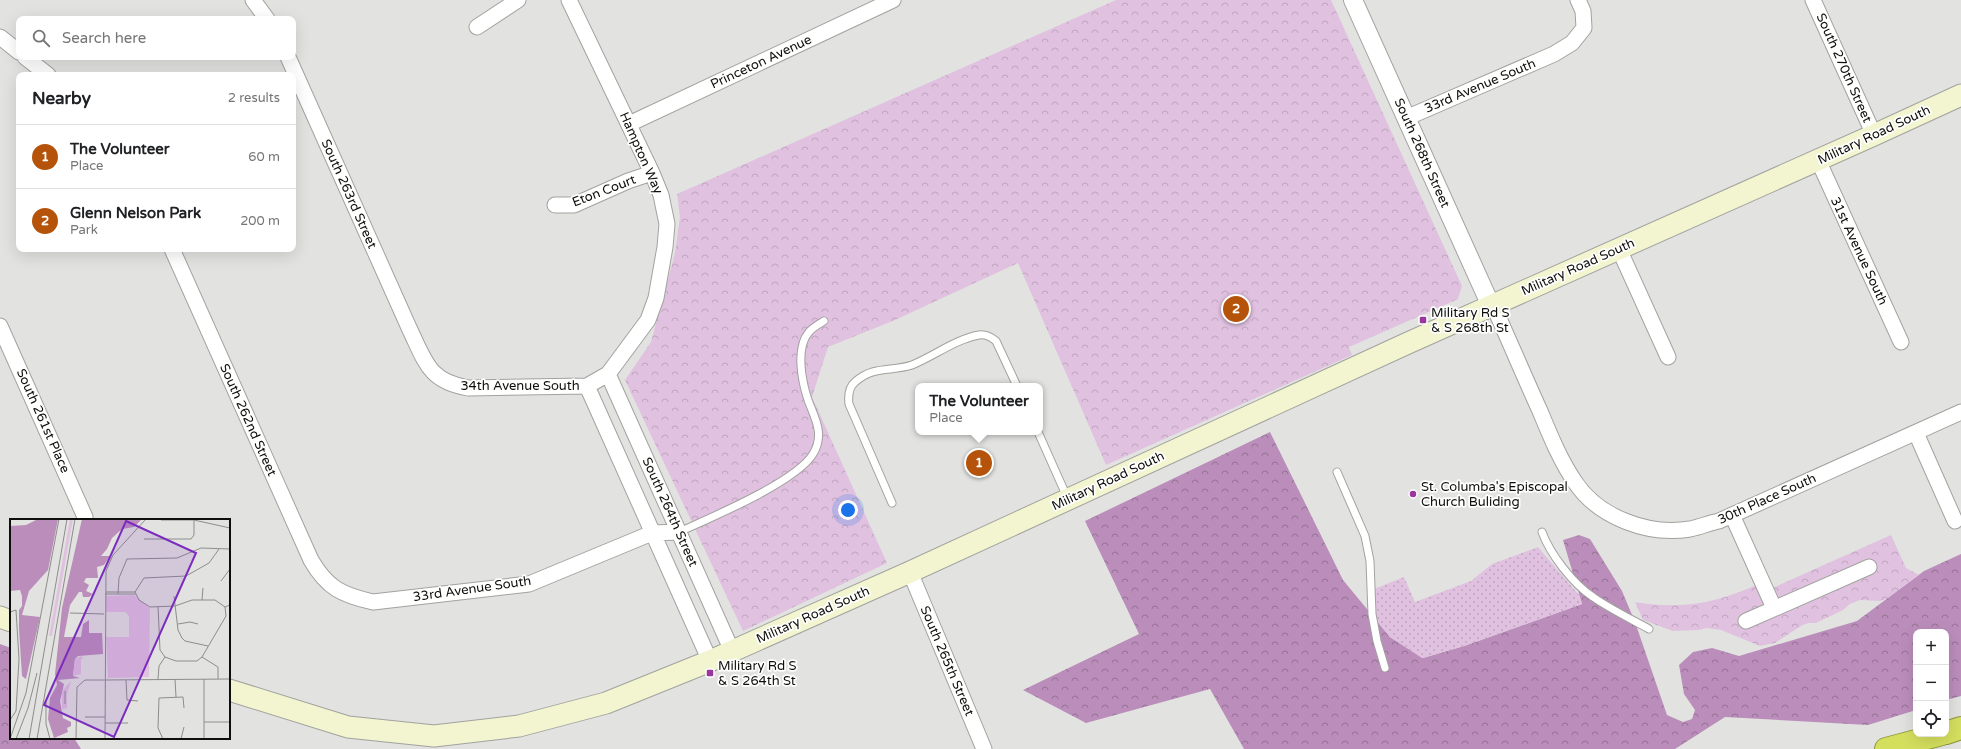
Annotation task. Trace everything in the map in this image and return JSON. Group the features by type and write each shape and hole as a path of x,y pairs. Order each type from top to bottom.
{"highway":[{"path":"1949,732 1961,728"},
{"path":"1886,749 1931,737"}],"main road":[{"name":"Military Road South","path":"230,690 348,727 434,736 519,726 599,705 710,661 910,572 1492,306 1961,95"},
{"path":"0,617 10,621"}],"street":[{"path":"253,0 265,16"},
{"path":"477,27 518,0"},
{"name":"Hampton Way","path":"569,0 652,173 661,195 667,224 665,247 656,298 648,320 608,374 587,386"},
{"name":"Princeton Avenue","path":"629,124 893,0"},
{"name":"South 268th Street","path":"1353,0 1558,453 1575,482"},
{"name":"33rd Avenue South","path":"1406,118 1554,54 1572,43 1584,28 1583,11 1578,0"},
{"name":"South 270th Street","path":"1813,0 1874,135"},
{"path":"0,37 16,50"},
{"path":"29,60 44,72"},
{"name":"South 263rd Street","path":"289,60 295,72"},
{"name":"South 263rd Street","path":"296,75 410,330"},
{"name":"31st Avenue South","path":"1818,160 1823,181 1901,342"},
{"name":"Eton Court","path":"555,205 574,205 628,181 652,173"},
{"path":"1619,249 1668,357"},
{"name":"South 262nd Street","path":"173,252 311,560 318,573 331,587"},
{"name":"South 261st Place","path":"0,326 85,517"},
{"name":"34th Avenue South","path":"410,330 429,369 438,378 452,385 468,388 587,386"},
{"name":"South 264th Street","path":"608,374 732,651"},
{"name":"South 264th Street","path":"587,386 710,661"},
{"name":"30th Place South","path":"1575,482 1592,502 1615,517 1642,527 1669,530 1689,529 1719,521 1961,412"},
{"path":"1916,432 1955,521"},
{"path":"1732,515 1774,608"},
{"name":"33rd Avenue South","path":"331,587 351,597 373,602 529,584 652,533 679,532"},
{"path":"1746,621 1869,567"},
{"name":"South 265th Street","path":"910,572 984,749"}],"lane":[{"path":"679,532 728,510 762,492 786,478 812,456 817,447 819,430 805,388 802,376 801,361 805,339 809,332 824,321"},
{"path":"892,503 849,404 848,394 853,384 872,371 887,368 898,368 913,364 964,341 982,335 990,336 996,341 1016,383"},
{"path":"1039,435 1068,499"},
{"path":"1337,472 1364,536 1370,561 1372,614 1377,641 1385,668"},
{"path":"1542,532 1548,548 1555,558 1586,592 1649,629"}],"green space":[{"path":"1116,0 1331,0 1462,286 1458,299 1349,347 1352,355 1106,465 1018,263 895,320 828,347 812,397 887,563 743,631 625,380 651,342 675,253 680,217 677,194"},
{"path":"1270,432 1343,580 1390,637 1423,658 1464,646 1582,604 1563,540 1579,535 1590,539 1622,591 1635,622 1667,715 1683,722 1692,719 1695,710 1684,694 1679,665 1693,652 1712,648 1739,656 1857,621 1924,571 1961,554 1961,696 1949,699 1949,629 1913,629 1913,711 1868,725 1725,717 1675,749 1244,749 1210,689 1086,723 1023,690 1139,634 1085,521"},
{"path":"1891,535 1906,568 1919,575 1886,599 1880,601 1860,600 1816,623 1808,623 1801,626 1775,643 1760,646 1721,630 1706,628 1699,630 1673,631 1643,620 1635,602 1669,605 1700,603 1731,595 1763,582 1766,591"},
{"path":"1538,547 1579,595 1582,604 1464,646 1422,658 1390,637 1376,620 1374,589 1404,577 1415,602 1471,581 1492,564"},
{"path":"0,644 10,648 10,739 75,739 81,749 0,749"}],"place":[{"name":"Glenn Nelson Park","path":"1236,309"},
{"name":"Military Rd S & S 268th St","path":"1423,320"},
{"name":"The Volunteer","path":"979,463"},
{"name":"St. Columba's Episcopal Church Buliding","path":"1413,494"},
{"name":"Military Rd S & S 264th St","path":"710,673"}]}
